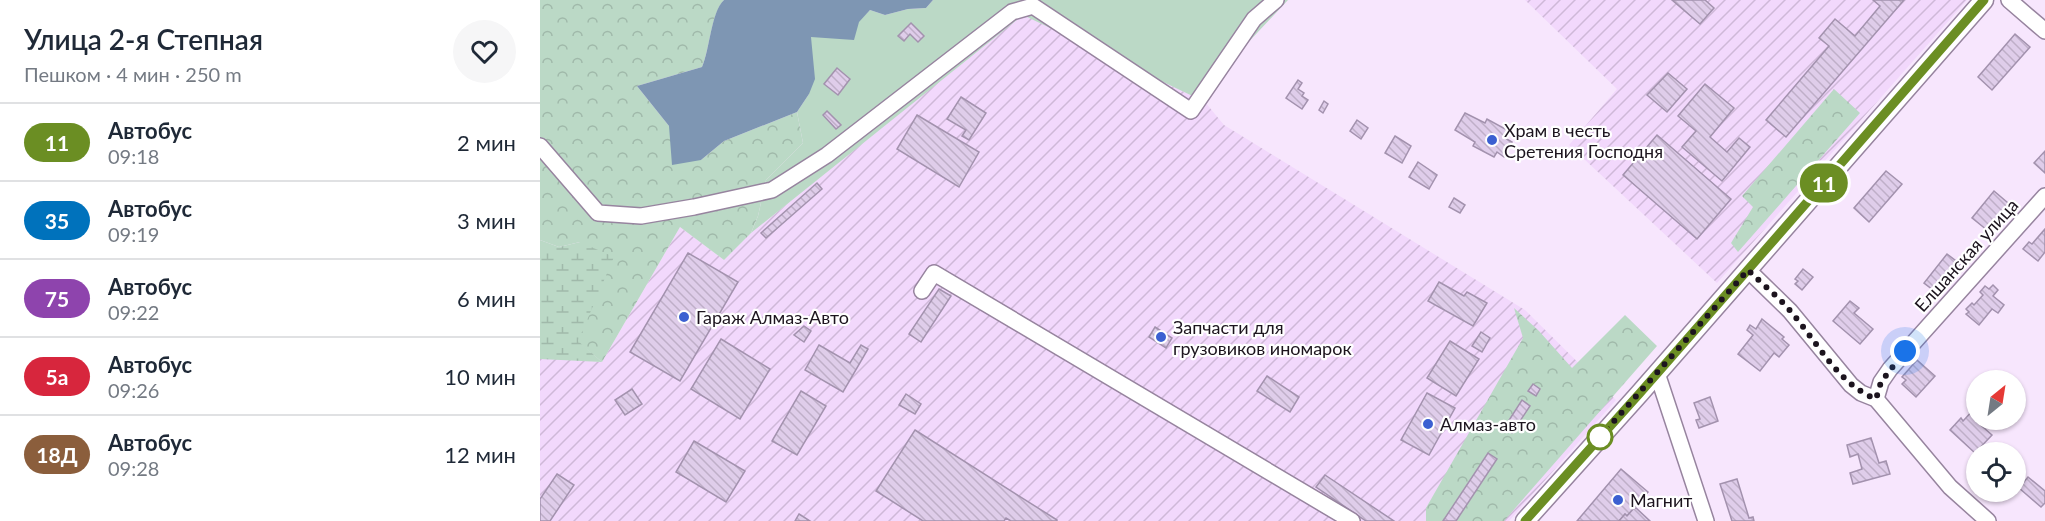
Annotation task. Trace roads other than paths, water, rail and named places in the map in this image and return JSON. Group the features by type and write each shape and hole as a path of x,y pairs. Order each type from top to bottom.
{"main road":[{"path":"1524,521 1984,0"}],"street":[{"path":"540,146 598,213 641,216 772,190 826,155 1012,12 1033,6 1191,111 1254,19 1276,0"},
{"path":"2009,0 2045,31"},
{"name":"Елшанская улица","path":"1876,399 1881,382 1890,369 2045,196"},
{"path":"1748,270 1790,310 1851,385 1861,393 1876,399 1950,487 1988,521"},
{"path":"922,291 934,273 1352,521"},
{"path":"1657,373 1706,521"}],"water":[{"path":"724,0 933,0 926,8 908,9 885,15 870,10 859,22 854,40 811,37 815,79 809,94 797,112 724,141 701,160 672,165 669,126 637,86 702,67 713,22"}],"place":[{"name":"Храм в честь Сретения Господня","path":"1492,140"},
{"name":"Гараж Алмаз-Авто","path":"684,317"},
{"name":"Запчасти для грузовиков иномарок","path":"1161,337"},
{"name":"Алмаз-авто","path":"1428,424"},
{"name":"Магнит","path":"1618,500"}]}
